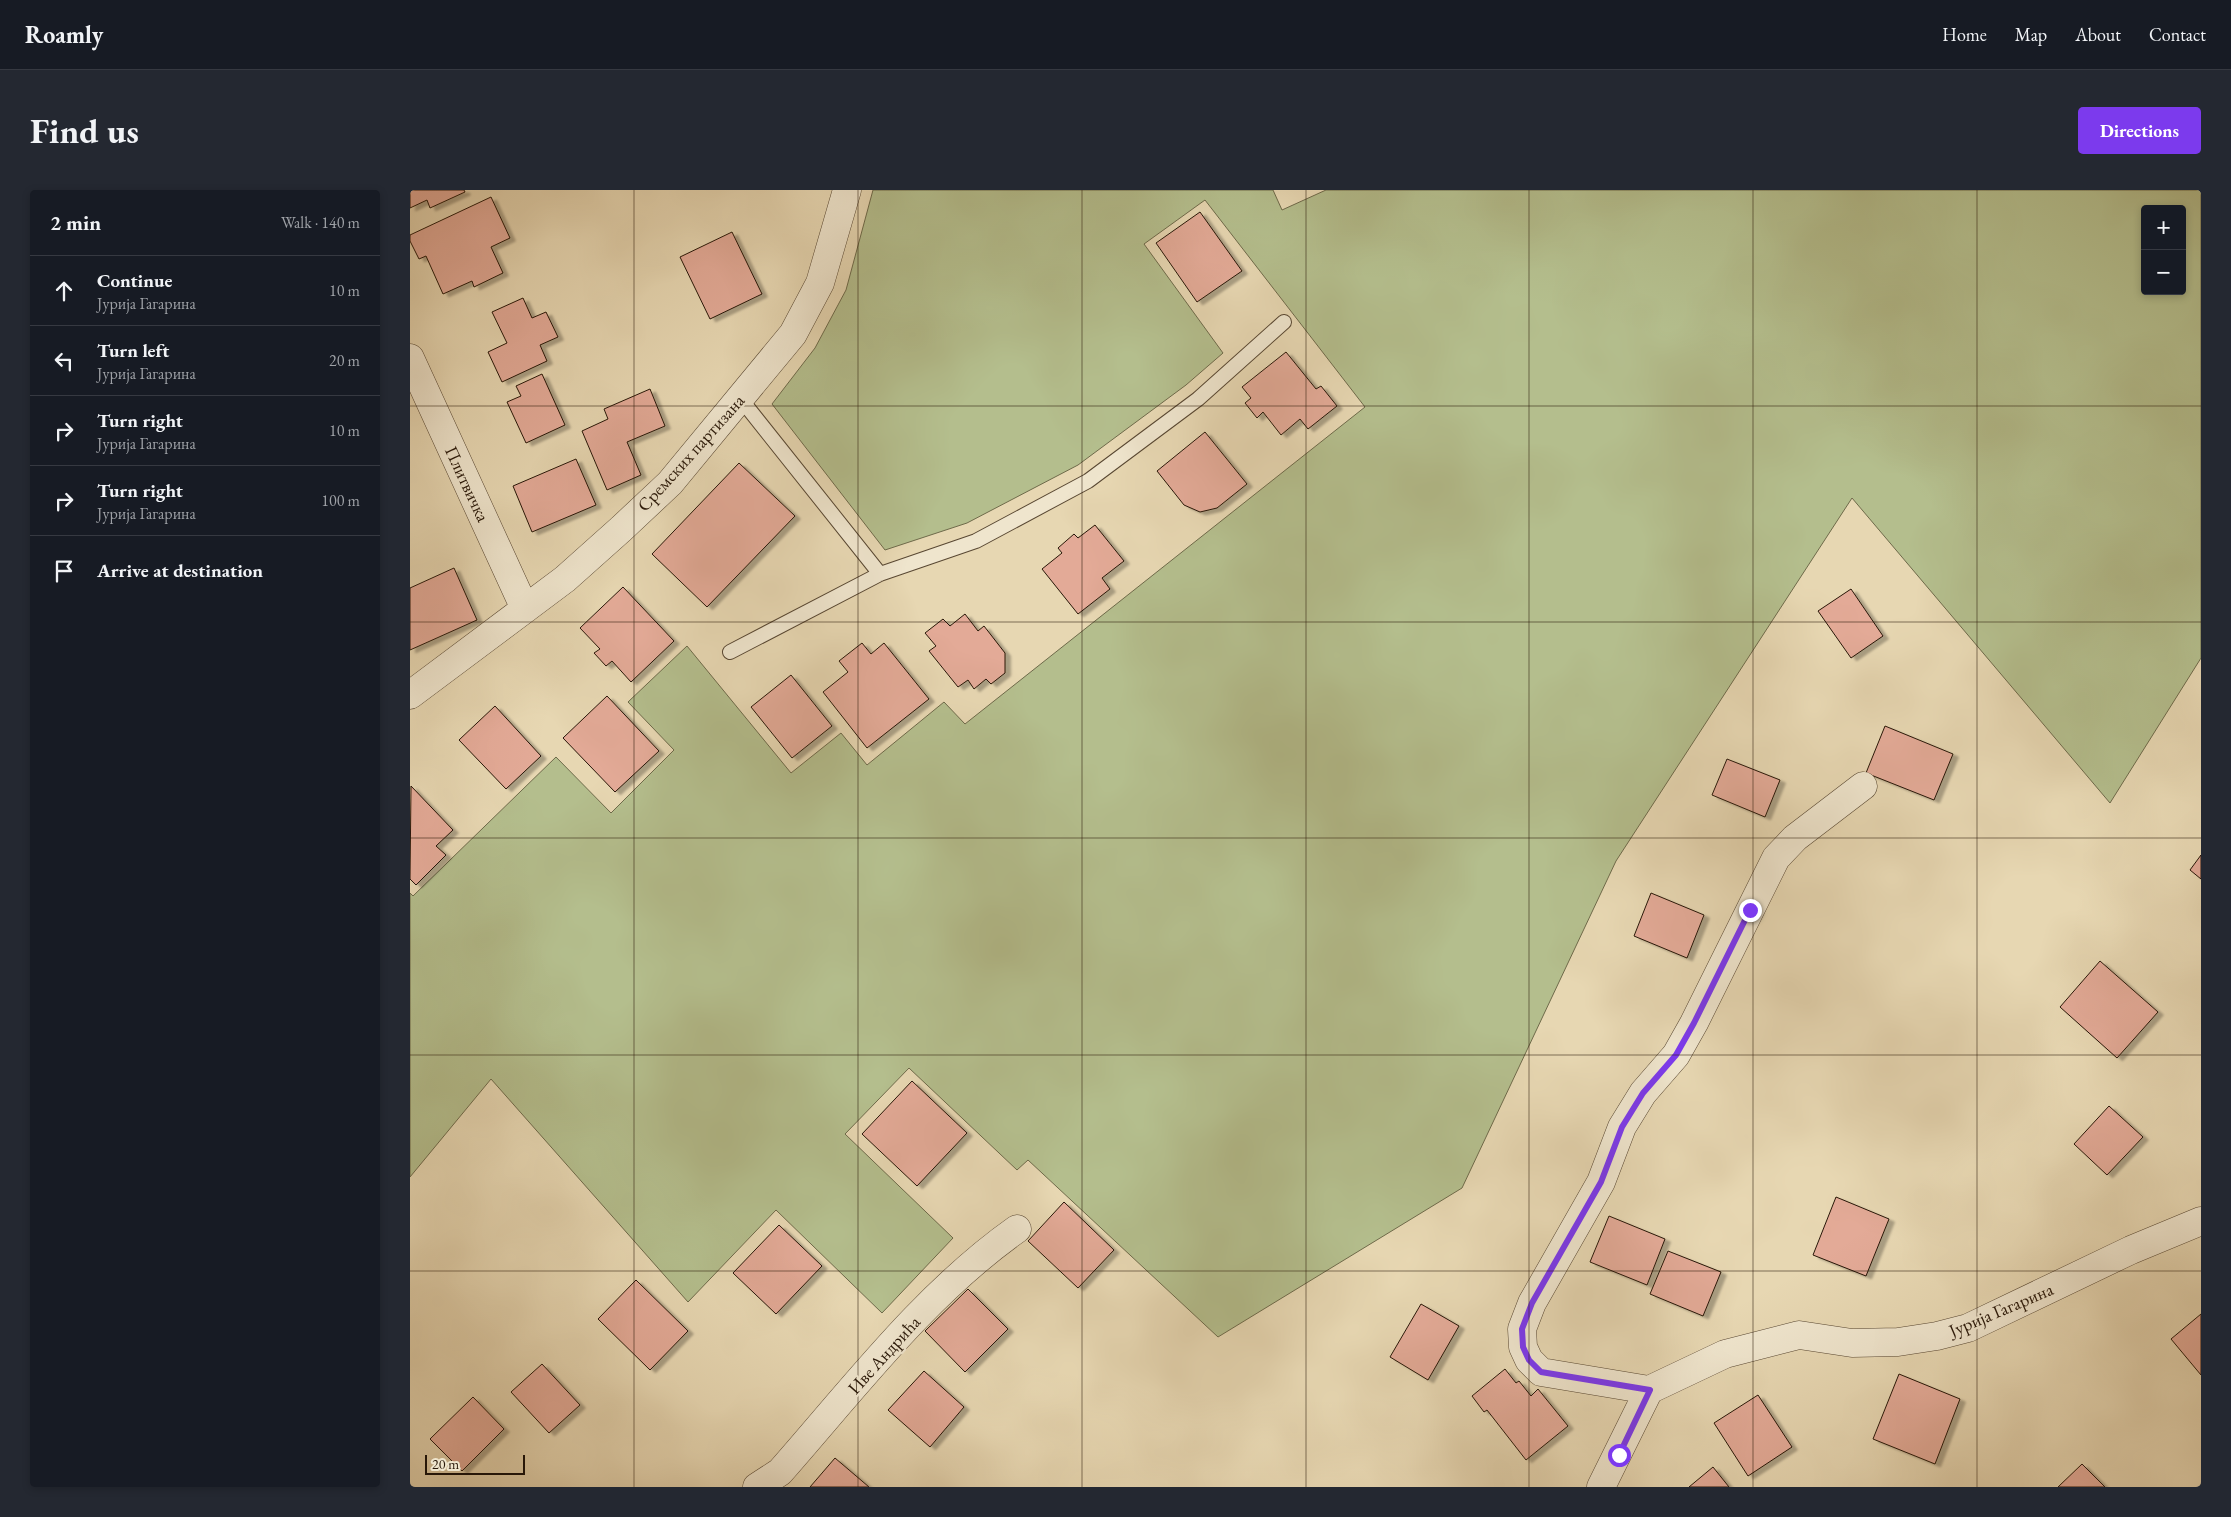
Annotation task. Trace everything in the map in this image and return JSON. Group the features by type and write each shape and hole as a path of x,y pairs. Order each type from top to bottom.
{"street":[{"name":"Сремских партизана","path":"410,695 565,579 622,529 670,483 793,334 820,283 847,190"},
{"name":"Плитвичка","path":"410,358 525,609"},
{"path":"1601,1487 1650,1390 1541,1372 1529,1360 1523,1347 1522,1329 1532,1303 1601,1182 1622,1127 1643,1093 1676,1055 1694,1023 1776,858 1795,838 1863,786"},
{"name":"Јурија Гагарина","path":"1650,1390 1725,1354 1799,1335 1852,1343 1898,1342 1936,1336 1968,1328 2131,1250 2201,1221"},
{"name":"Иве Андрића","path":"758,1487 780,1472 894,1342 951,1282 990,1248 1017,1229"}],"lane":[{"path":"730,652 880,574 976,541 1088,481 1198,399 1284,322"},
{"path":"740,398 880,574"}],"green space":[{"path":"873,190 1273,190 1282,210 1326,190 2201,190 2201,658 2110,803 1852,498 1616,861 1462,1188 1218,1337 1028,1160 1017,1170 909,1068 845,1134 953,1238 882,1313 776,1210 688,1302 491,1079 410,1177 410,893 413,896 556,757 611,813 674,750 628,702 687,646 791,773 841,733 867,765 944,702 965,724 1365,407 1205,200 1144,244 1223,353 1186,385 1078,465 967,523 885,550 772,404 815,348 846,290"}],"building":[{"path":"410,190 464,190 465,192 430,208 427,200 410,208"},
{"path":"491,197 510,238 491,247 503,273 474,287 472,281 443,294 426,256 419,259 410,241 410,235"},
{"path":"1200,212 1242,271 1197,302 1156,243"},
{"path":"732,232 762,294 710,319 680,257"},
{"path":"523,298 532,318 546,312 558,337 540,345 547,361 502,382 488,352 507,343 492,312"},
{"path":"1286,352 1316,389 1321,386 1337,406 1308,429 1300,419 1281,435 1263,412 1257,418 1245,403 1251,398 1242,387"},
{"path":"542,374 565,425 526,443 507,402 521,396 516,386"},
{"path":"650,389 665,426 627,442 641,475 607,490 582,431 608,419 604,409"},
{"path":"1205,432 1247,484 1217,508 1200,512 1184,505 1157,471"},
{"path":"576,459 596,505 532,532 513,486"},
{"path":"739,463 795,516 707,607 652,554"},
{"path":"1095,525 1124,561 1102,578 1110,589 1078,614 1042,569 1062,553 1058,548 1074,534 1078,538"},
{"path":"454,568 477,620 410,650 410,588"},
{"path":"623,587 674,641 631,682 612,661 606,666 594,653 600,649 580,628"},
{"path":"1851,589 1883,636 1851,658 1818,611"},
{"path":"965,614 978,631 984,626 1005,653 1005,673 991,684 986,679 974,689 968,680 958,687 929,651 936,646 925,633 943,619 950,626"},
{"path":"862,643 871,654 884,643 929,699 867,748 823,692 848,672 839,661"},
{"path":"791,675 832,726 792,758 751,707"},
{"path":"607,696 659,751 615,792 563,738"},
{"path":"495,706 541,756 506,789 459,740"},
{"path":"1885,726 1953,754 1934,800 1866,773"},
{"path":"1727,759 1780,780 1765,817 1712,795"},
{"path":"411,786 453,830 436,846 446,855 416,885 410,879"},
{"path":"2201,855 2201,879 2190,870"},
{"path":"1651,893 1704,915 1687,958 1634,936"},
{"path":"2100,961 2158,1012 2117,1058 2060,1007"},
{"path":"912,1081 967,1133 917,1186 862,1134"},
{"path":"2109,1106 2143,1137 2107,1175 2074,1144"},
{"path":"1836,1197 1889,1219 1866,1276 1813,1255"},
{"path":"1064,1202 1114,1250 1078,1288 1028,1241"},
{"path":"1609,1216 1665,1239 1647,1285 1590,1262"},
{"path":"779,1225 822,1266 776,1314 733,1273"},
{"path":"1668,1251 1721,1272 1703,1316 1650,1294"},
{"path":"636,1280 688,1331 650,1370 598,1319"},
{"path":"968,1289 1008,1329 965,1372 925,1331"},
{"path":"1421,1304 1459,1326 1428,1380 1390,1357"},
{"path":"2201,1314 2201,1375 2171,1339"},
{"path":"542,1364 580,1405 549,1433 511,1392"},
{"path":"1505,1369 1516,1383 1519,1381 1531,1396 1538,1389 1568,1426 1526,1460 1487,1410 1484,1412 1472,1396"},
{"path":"924,1371 964,1407 930,1447 888,1410"},
{"path":"1899,1374 1960,1399 1935,1464 1873,1439"},
{"path":"1758,1395 1792,1447 1748,1476 1714,1423"},
{"path":"473,1397 504,1429 462,1471 430,1439"},
{"path":"835,1458 869,1487 810,1487"},
{"path":"2082,1464 2105,1487 2058,1487"},
{"path":"1713,1467 1729,1487 1689,1487"}],"route":[{"path":"1619,1455 1650,1390 1541,1372 1529,1360 1523,1347 1522,1329 1532,1303 1601,1182 1622,1127 1643,1093 1676,1055 1750,910"}]}
